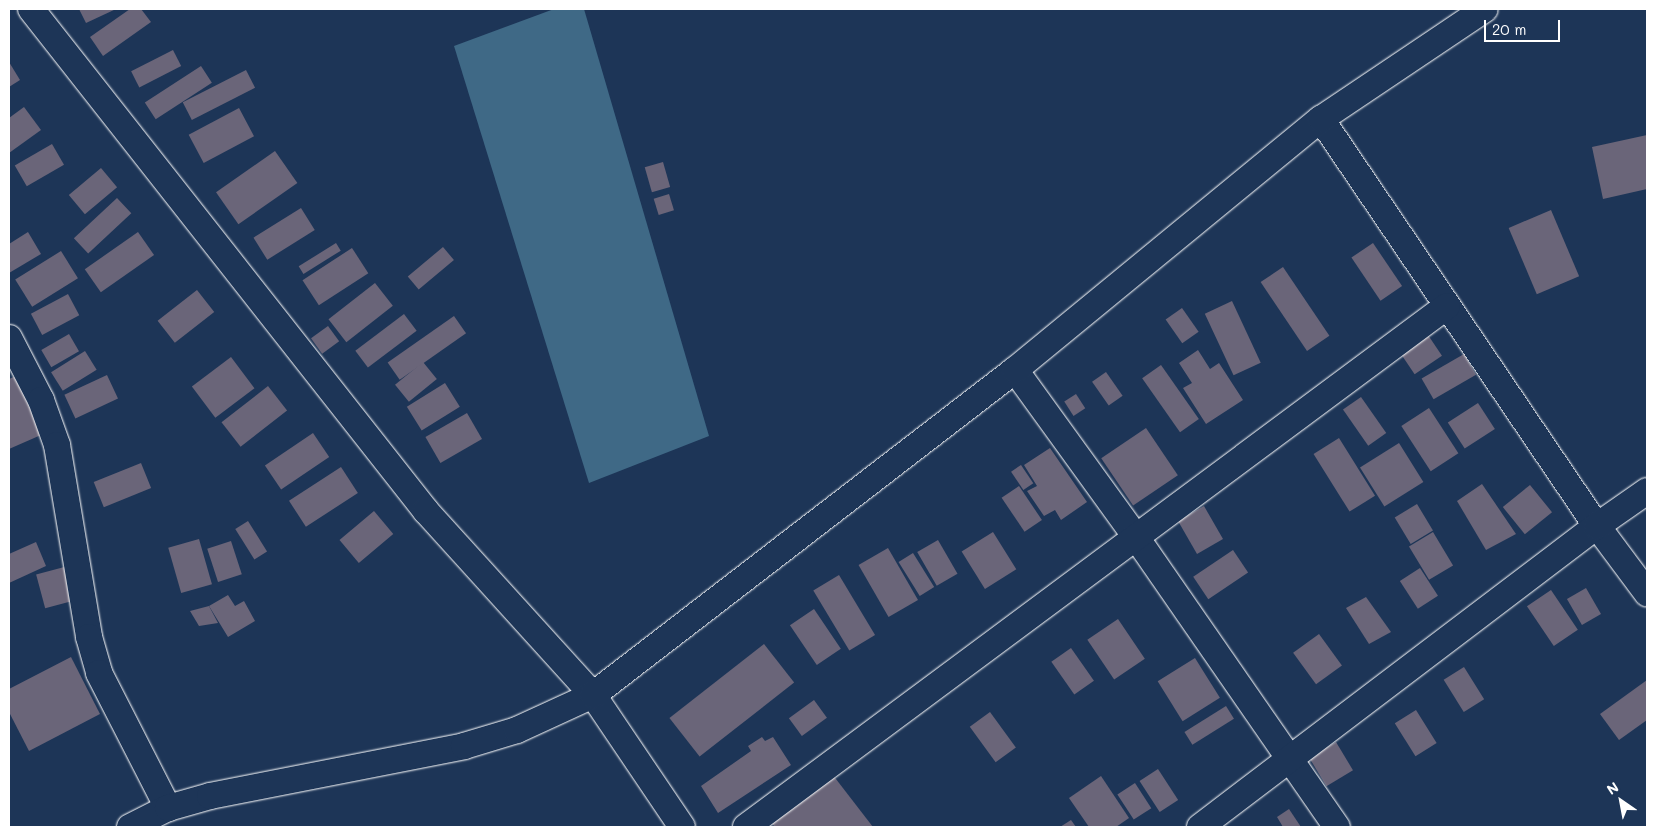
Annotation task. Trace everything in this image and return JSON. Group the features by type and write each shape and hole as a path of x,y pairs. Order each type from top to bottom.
{"street":[{"path":"31,9 426,511 593,695 682,827"},
{"path":"130,827 168,808 210,796 464,746 517,730 593,695 1015,370 1320,119 1485,9"},
{"path":"1320,119 1597,526 1647,593"},
{"path":"746,827 1447,306"},
{"path":"9,338 41,400 57,445 89,636 99,673 168,808"},
{"path":"1015,370 1136,537 1289,761 1337,827"},
{"path":"1200,827 1597,526 1647,491"}],"water":[{"path":"554,9 584,9 709,436 589,483 454,46"}],"building":[{"path":"79,9 116,9 86,23"},
{"path":"130,9 141,9 151,22 103,56 90,37"},
{"path":"173,50 181,66 139,87 131,71"},
{"path":"9,62 20,80 9,87"},
{"path":"201,66 212,83 156,119 145,102"},
{"path":"246,70 255,88 192,120 183,102"},
{"path":"24,107 41,130 9,153 9,118"},
{"path":"239,108 254,136 204,163 189,135"},
{"path":"1647,135 1647,189 1603,199 1592,147"},
{"path":"52,144 64,165 27,186 15,166"},
{"path":"275,151 297,183 238,224 216,192"},
{"path":"663,162 670,187 652,192 645,167"},
{"path":"101,168 117,187 85,214 69,195"},
{"path":"669,194 674,210 659,215 654,199"},
{"path":"117,198 131,213 88,254 74,238"},
{"path":"301,208 315,230 267,260 254,238"},
{"path":"1551,210 1579,276 1537,294 1509,228"},
{"path":"28,232 41,254 9,273 9,244"},
{"path":"138,232 154,255 101,292 85,269"},
{"path":"336,243 341,251 303,274 299,266"},
{"path":"1373,243 1402,286 1381,301 1351,258"},
{"path":"443,247 454,260 419,290 408,277"},
{"path":"352,248 368,273 319,305 303,280"},
{"path":"61,251 78,278 32,307 15,280"},
{"path":"1283,267 1329,336 1307,351 1261,282"},
{"path":"375,283 393,306 346,342 329,319"},
{"path":"197,290 214,312 175,343 158,321"},
{"path":"68,294 79,315 42,335 31,314"},
{"path":"1232,301 1261,363 1234,375 1205,314"},
{"path":"1182,308 1199,332 1182,343 1166,319"},
{"path":"404,314 417,331 368,367 355,351"},
{"path":"454,316 466,333 400,380 388,362"},
{"path":"328,326 339,341 322,354 311,338"},
{"path":"69,334 79,351 51,367 41,350"},
{"path":"1428,335 1442,356 1415,374 1401,353"},
{"path":"1198,350 1210,369 1219,363 1243,400 1206,424 1183,388 1192,383 1179,363"},
{"path":"85,351 97,370 63,391 51,372"},
{"path":"1464,354 1476,375 1434,399 1422,378"},
{"path":"231,357 254,388 215,418 192,386"},
{"path":"423,362 437,379 409,402 395,385"},
{"path":"1161,365 1199,419 1180,432 1142,378"},
{"path":"1106,372 1123,396 1109,406 1092,382"},
{"path":"107,375 118,399 75,418 64,395"},
{"path":"16,376 41,435 9,449 9,379"},
{"path":"445,383 460,407 422,431 407,407"},
{"path":"268,386 287,410 241,447 222,422"},
{"path":"1076,394 1085,408 1074,416 1064,402"},
{"path":"1361,397 1386,433 1368,446 1343,410"},
{"path":"1478,403 1495,429 1465,449 1448,423"},
{"path":"1429,408 1458,453 1431,471 1401,426"},
{"path":"467,413 482,439 440,463 425,437"},
{"path":"1146,428 1178,475 1133,505 1101,458"},
{"path":"313,433 329,457 281,489 265,465"},
{"path":"1339,438 1375,496 1350,512 1314,454"},
{"path":"1399,443 1423,482 1384,506 1360,467"},
{"path":"1050,448 1087,502 1061,520 1055,510 1044,516 1027,491 1037,486 1024,465"},
{"path":"141,463 151,488 104,507 94,482"},
{"path":"1021,465 1033,483 1023,490 1011,472"},
{"path":"341,467 358,493 306,527 289,501"},
{"path":"1482,484 1516,534 1486,550 1457,501"},
{"path":"1530,485 1552,512 1525,534 1503,507"},
{"path":"1019,486 1042,520 1025,532 1002,498"},
{"path":"1417,504 1433,531 1411,544 1395,517"},
{"path":"1204,506 1223,539 1197,554 1178,521"},
{"path":"374,511 393,534 359,563 340,540"},
{"path":"248,521 267,552 254,559 235,529"},
{"path":"993,532 1016,569 985,589 962,552"},
{"path":"1433,532 1453,565 1429,580 1409,546"},
{"path":"199,539 212,584 181,593 168,548"},
{"path":"938,540 958,574 937,586 917,552"},
{"path":"231,541 242,574 218,582 207,549"},
{"path":"36,542 46,566 9,583 9,554"},
{"path":"888,548 918,600 889,617 859,565"},
{"path":"1233,550 1248,572 1208,599 1193,577"},
{"path":"913,553 934,587 920,596 899,562"},
{"path":"68,566 77,600 45,608 36,575"},
{"path":"1420,568 1438,596 1418,609 1400,581"},
{"path":"839,575 875,635 849,650 813,590"},
{"path":"1586,588 1601,614 1582,625 1567,599"},
{"path":"1551,590 1578,630 1554,646 1527,606"},
{"path":"228,595 235,606 244,601 255,621 228,637 209,606"},
{"path":"1366,597 1391,632 1369,644 1346,608"},
{"path":"209,606 218,623 199,626 190,611"},
{"path":"814,609 841,649 817,665 790,625"},
{"path":"1118,619 1145,659 1114,679 1087,640"},
{"path":"1319,634 1342,666 1316,684 1293,653"},
{"path":"764,644 794,683 700,756 669,718"},
{"path":"1071,648 1094,681 1074,695 1051,662"},
{"path":"71,657 100,714 29,751 9,712 9,689"},
{"path":"1195,658 1220,698 1183,721 1158,681"},
{"path":"1464,667 1484,699 1464,712 1444,680"},
{"path":"1647,680 1647,720 1619,740 1600,714"},
{"path":"814,700 827,718 802,736 789,718"},
{"path":"1226,706 1234,719 1192,745 1184,732"},
{"path":"1416,710 1437,743 1415,756 1395,723"},
{"path":"990,712 1016,748 996,762 970,727"},
{"path":"762,737 765,741 773,737 791,765 718,813 701,786 751,751 748,746"},
{"path":"1336,742 1353,770 1326,786 1309,758"},
{"path":"1158,769 1178,800 1160,812 1140,781"},
{"path":"829,770 873,827 775,827 767,818"},
{"path":"1101,776 1129,818 1116,827 1089,827 1069,798"},
{"path":"1135,783 1151,808 1134,820 1117,794"},
{"path":"1289,809 1301,827 1283,827 1277,817"},
{"path":"1071,820 1076,827 1060,827"}]}
